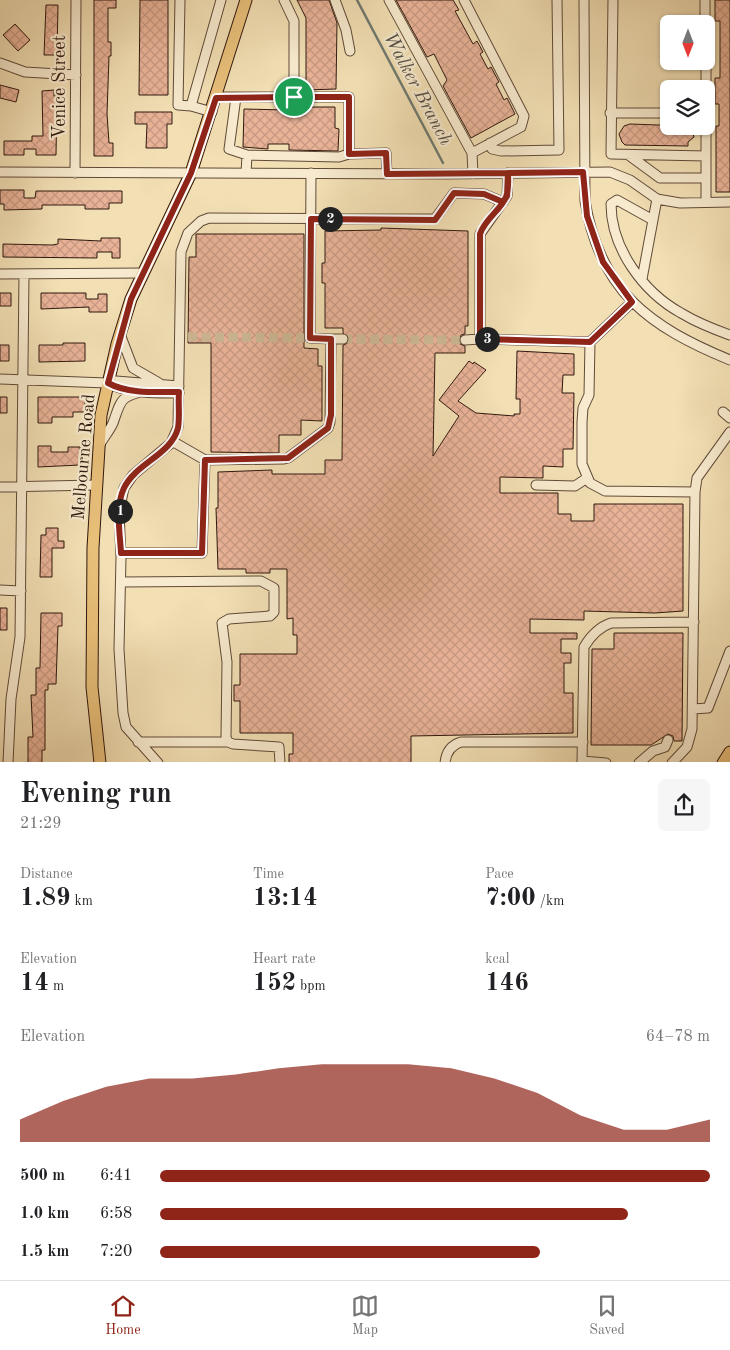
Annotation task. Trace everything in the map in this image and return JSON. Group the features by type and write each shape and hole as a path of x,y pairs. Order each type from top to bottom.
{"main road":[{"name":"Melbourne Road","path":"100,762 92,687 96,485 98,446 108,383 131,299 191,173 212,112 246,0"},
{"path":"723,762 730,752"}],"street":[{"name":"Venice Street","path":"75,173 76,0"},
{"path":"180,0 178,105 191,106 212,112"},
{"path":"191,106 221,0"},
{"path":"284,0 294,21 294,97"},
{"path":"335,0 346,30 350,51"},
{"path":"390,0 472,153 473,174"},
{"path":"464,0 524,116 521,126 472,153"},
{"path":"490,144 492,149 501,150 559,150 558,0"},
{"path":"584,0 583,172 587,216 603,262 632,302 650,319 673,334 730,360"},
{"path":"613,0 610,113 611,154 630,156 706,156"},
{"path":"705,0 705,15"},
{"path":"0,63 25,72 76,75"},
{"path":"236,97 228,149 247,155 339,157 349,154 386,153 387,174"},
{"path":"216,98 349,97 349,154"},
{"path":"610,113 660,113"},
{"path":"706,135 706,202"},
{"path":"246,173 247,155"},
{"path":"630,156 660,178 706,178"},
{"path":"338,174 339,157"},
{"path":"0,172 311,174 610,172 630,180 657,199 680,203 730,202"},
{"path":"480,339 480,234 485,224 507,196 508,173"},
{"path":"311,174 307,338 343,339"},
{"path":"158,762 126,727 123,713 119,649 121,553 119,512 124,488 133,475 172,441 178,427 179,389 184,337 180,252 184,240 192,228 209,218 435,220 454,193 484,194 503,202"},
{"path":"642,280 657,199"},
{"path":"654,220 617,200 611,204 613,224 619,242 627,260 642,280 659,298 679,313 730,336"},
{"path":"0,274 143,273"},
{"path":"8,762 11,699 19,656 24,274"},
{"path":"465,340 590,342 632,302"},
{"path":"120,334 133,368 164,385"},
{"path":"172,441 205,460 288,458 328,428 331,415 331,339"},
{"path":"590,342 589,395 583,408 582,422 582,464 590,483 605,491 695,492"},
{"path":"0,379 108,383 116,381 164,385 179,389"},
{"path":"108,383 115,387 144,392"},
{"path":"98,446 112,424 118,404 129,396 144,392 179,389"},
{"path":"672,762 683,752 691,738 693,709 695,492 698,478 730,432"},
{"path":"121,553 202,553 205,460"},
{"path":"536,485 575,486 588,478"},
{"path":"0,487 96,485"},
{"path":"121,582 260,581 274,588 274,612 270,616 229,618 222,623 226,642 228,742"},
{"path":"0,590 21,591"},
{"path":"606,762 582,762 584,648 588,639 605,625 611,623 694,622"},
{"path":"693,709 708,708 730,651"},
{"path":"0,699 11,699"},
{"path":"639,762 653,751 665,747 668,740"},
{"path":"138,742 228,742 279,747 280,762"},
{"path":"445,762 448,751 454,744 461,742 583,742"}],"building":[{"path":"94,0 116,0 116,8 108,8 108,42 111,42 111,56 109,56 107,114 109,143 113,143 113,156 94,156"},
{"path":"140,0 168,0 168,95 139,95"},
{"path":"297,0 329,0 337,23 336,89 306,90 306,18"},
{"path":"396,0 453,0 459,10 455,11 473,44 477,41 483,52 480,54 488,69 491,67 499,82 496,84 504,100 507,98 515,114 471,138 443,86 447,80 434,54 427,57"},
{"path":"715,0 730,0 730,192 716,192 716,126 719,126 719,104 715,104 715,78 720,78 720,21 715,21"},
{"path":"46,5 58,5 57,55 44,55"},
{"path":"15,24 30,40 18,51 3,35"},
{"path":"0,85 19,90 16,102 0,98"},
{"path":"54,90 54,96 57,96 56,155 36,155 36,149 24,149 24,155 4,155 4,141 32,141 32,136 43,136 42,91"},
{"path":"309,103 309,107 335,107 335,128 339,129 338,151 289,150 289,144 268,144 268,149 243,147 244,109 286,110 286,104"},
{"path":"135,112 172,112 172,124 167,124 167,148 146,148 147,124 135,124"},
{"path":"630,124 660,125 660,135 693,135 694,137 688,142 688,146 625,145 619,134 624,126"},
{"path":"0,190 24,190 24,198 35,198 36,191 122,191 122,203 109,203 109,209 85,209 85,205 42,205 42,209 4,210 4,204 0,204"},
{"path":"381,228 468,231 468,326 465,326 465,334 461,335 459,340 460,344 465,346 465,353 435,353 433,456 459,416 439,400 469,361 486,370 458,401 476,413 514,416 514,414 520,414 520,399 516,399 517,351 574,354 574,375 563,375 562,393 574,393 573,449 563,449 563,467 543,466 543,478 500,477 500,493 558,493 558,514 571,514 571,521 594,521 594,504 683,504 683,611 655,613 584,611 584,620 530,619 530,633 577,633 577,639 561,639 561,653 571,653 571,663 564,663 564,693 573,693 573,733 411,736 411,762 289,762 289,754 293,754 293,733 240,733 240,701 234,701 234,685 240,685 240,654 297,654 297,635 293,635 293,618 287,619 287,569 270,569 270,573 246,573 246,569 218,569 216,508 218,508 218,472 272,470 272,474 325,474 325,460 342,460 343,345 348,343 349,339 343,333 343,328 325,328 325,283 322,283 322,263 325,263 325,231 381,230"},
{"path":"196,234 304,234 304,348 318,349 318,366 322,366 322,421 301,420 301,435 279,435 279,453 211,452 211,343 188,343 189,257 196,257"},
{"path":"101,238 120,238 120,258 112,258 112,252 97,252 97,258 3,257 3,244 52,245 58,244 58,239 101,241"},
{"path":"0,293 11,293 11,306 0,306"},
{"path":"41,293 86,293 86,299 98,299 98,294 107,294 107,312 89,312 89,307 41,309"},
{"path":"63,343 85,343 85,361 39,362 39,345 63,345"},
{"path":"0,345 9,345 9,361 0,361"},
{"path":"0,397 7,397 7,413 0,413"},
{"path":"38,397 85,397 85,412 73,412 73,417 52,417 52,423 38,423"},
{"path":"38,446 51,446 51,452 68,452 68,447 80,447 80,465 38,467"},
{"path":"46,528 58,528 58,541 64,541 64,548 52,548 52,577 40,577 41,535 46,535"},
{"path":"0,608 7,608 7,630 0,630"},
{"path":"41,613 62,613 62,626 58,626 56,684 48,684 48,690 45,690 45,750 42,750 42,762 28,762 28,737 33,737 31,695 36,695 36,668 40,668"},
{"path":"614,633 683,633 682,741 674,741 673,736 668,734 651,745 591,745 592,649 614,649"}],"waterway":[{"name":"Walker Branch","path":"357,0 443,163"}],"tunnel":[{"path":"188,337 304,338"},
{"path":"343,339 465,340"}],"route":[{"path":"294,97 216,98 191,173 131,299 117,344 108,383 115,387 136,391 179,392 178,427 171,443 133,475 124,488 119,512 121,553 202,553 205,460 288,458 310,439 328,428 331,415 331,339 310,338 311,219 435,220 454,193 484,194 503,202 507,196 508,173 583,172 587,216 603,262 632,302 590,342 480,339 480,234 485,224 497,210 503,202 507,196 507,190 508,173 387,174 386,153 349,154 349,97 294,97"}]}
